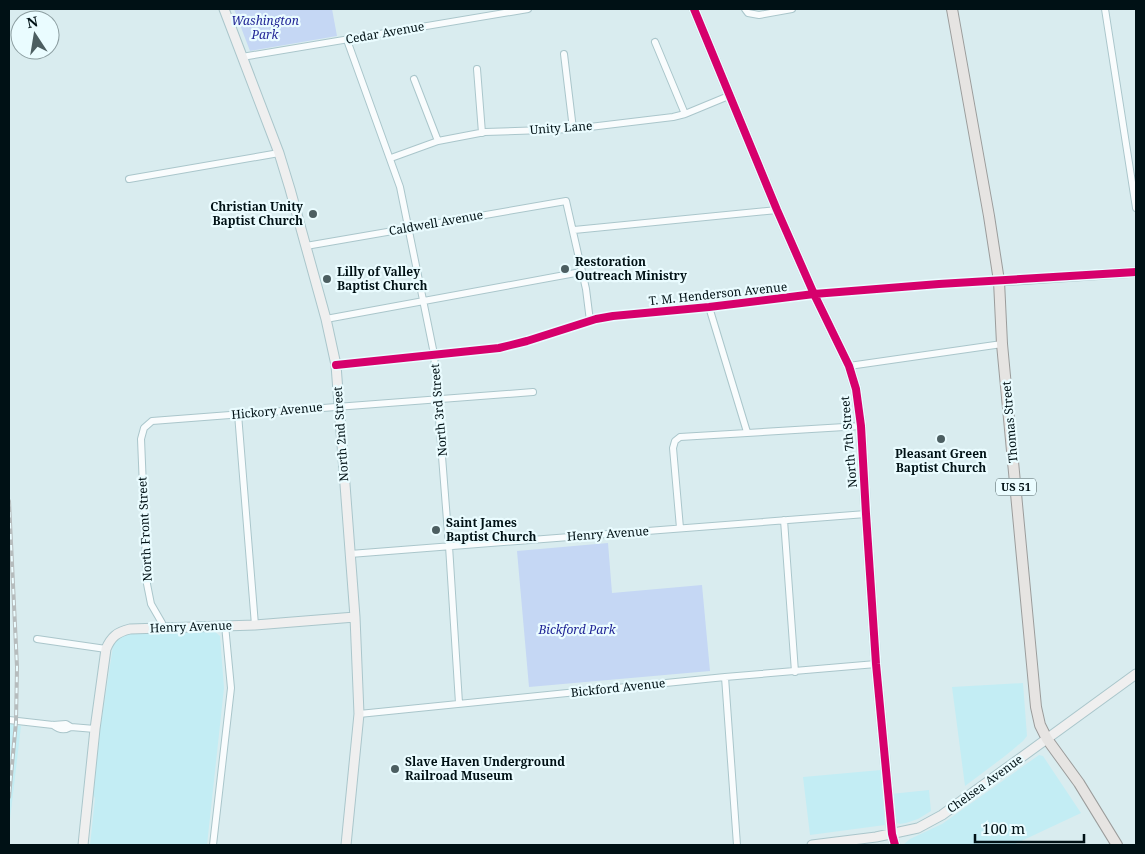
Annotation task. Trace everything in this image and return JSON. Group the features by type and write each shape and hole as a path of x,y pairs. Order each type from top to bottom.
{"main road":[{"name":"Thomas Street","path":"952,9 999,281 1002,344 1034,694 1040,725 1047,739 1079,784 1117,845"}],"street":[{"name":"North 2nd Street","path":"224,9 279,153 326,319 336,366 355,617 359,714 346,845"},
{"name":"Cedar Avenue","path":"242,57 528,9"},
{"name":"North 7th Street","path":"694,9 777,210 814,294 849,366 856,389 861,426 876,664 892,834 895,845"},
{"path":"746,9 748,13 759,15 792,9"},
{"path":"1105,9 1136,208"},
{"name":"North 3rd Street","path":"347,40 400,187 434,354 450,546 459,703"},
{"path":"655,42 685,114"},
{"path":"564,54 573,129"},
{"path":"477,69 482,133"},
{"path":"414,79 438,141"},
{"name":"Unity Lane","path":"391,158 438,141 482,133 573,129 673,117 731,95"},
{"path":"129,179 279,153"},
{"name":"Caldwell Avenue","path":"306,246 566,201 574,230"},
{"path":"590,321 586,289 581,272 574,230 777,210"},
{"path":"326,319 581,272"},
{"name":"T. M. Henderson Avenue","path":"336,366 499,348 613,316 814,294 1136,272"},
{"path":"709,307 747,432"},
{"path":"849,366 1002,344"},
{"name":"Hickory Avenue","path":"144,428 152,421 532,392"},
{"path":"238,414 255,625"},
{"path":"680,528 673,448 675,441 680,437 861,426"},
{"name":"North Front Street","path":"144,428 141,439 148,584 151,604 163,628"},
{"name":"Henry Avenue","path":"350,554 866,514"},
{"path":"784,520 795,672"},
{"name":"Henry Avenue","path":"106,649 110,640 121,632 130,629 255,625 355,617"},
{"path":"213,845 231,688 225,625"},
{"path":"37,639 106,649 95,729 83,845"},
{"name":"Bickford Avenue","path":"359,714 876,664"},
{"name":"Chelsea Avenue","path":"812,845 876,837 918,828 942,815 1136,674"},
{"path":"725,678 737,845"},
{"path":"9,720 53,725 66,724 71,727 95,729"},
{"path":"870,845 876,837"},
{"path":"851,840 859,845"}],"shaded area":[{"path":"214,631 220,636 224,688 207,845 90,845 98,743 113,646 117,639 126,634"},
{"path":"1023,683 1027,736 1005,756 965,786 952,687"},
{"path":"9,724 21,726 9,828"},
{"path":"1039,755 1043,756 1081,813 1013,845 903,845 910,839 942,824"},
{"path":"881,770 885,825 810,835 803,777"},
{"path":"929,790 931,811 918,819 906,823 894,822 891,794"}],"green space":[{"name":"Washington Park","path":"234,9 332,9 337,36 250,51"},
{"name":"Bickford Park","path":"608,543 612,593 702,585 710,671 529,687 517,551"}],"railway":[{"path":"9,501 17,667 16,722 9,797"}],"cycle path":[{"path":"694,9 777,210 814,294 849,366 856,389 861,426 876,664 892,834 895,845"},
{"path":"336,365 499,348 596,319 613,316 814,294 1136,272"}],"place":[{"name":"Christian Unity Baptist Church","path":"313,214"},
{"name":"Restoration Outreach Ministry","path":"565,269"},
{"name":"Lilly of Valley Baptist Church","path":"327,279"},
{"name":"Pleasant Green Baptist Church","path":"941,439"},
{"name":"Saint James Baptist Church","path":"436,530"},
{"name":"Slave Haven Underground Railroad Museum","path":"395,769"}]}
